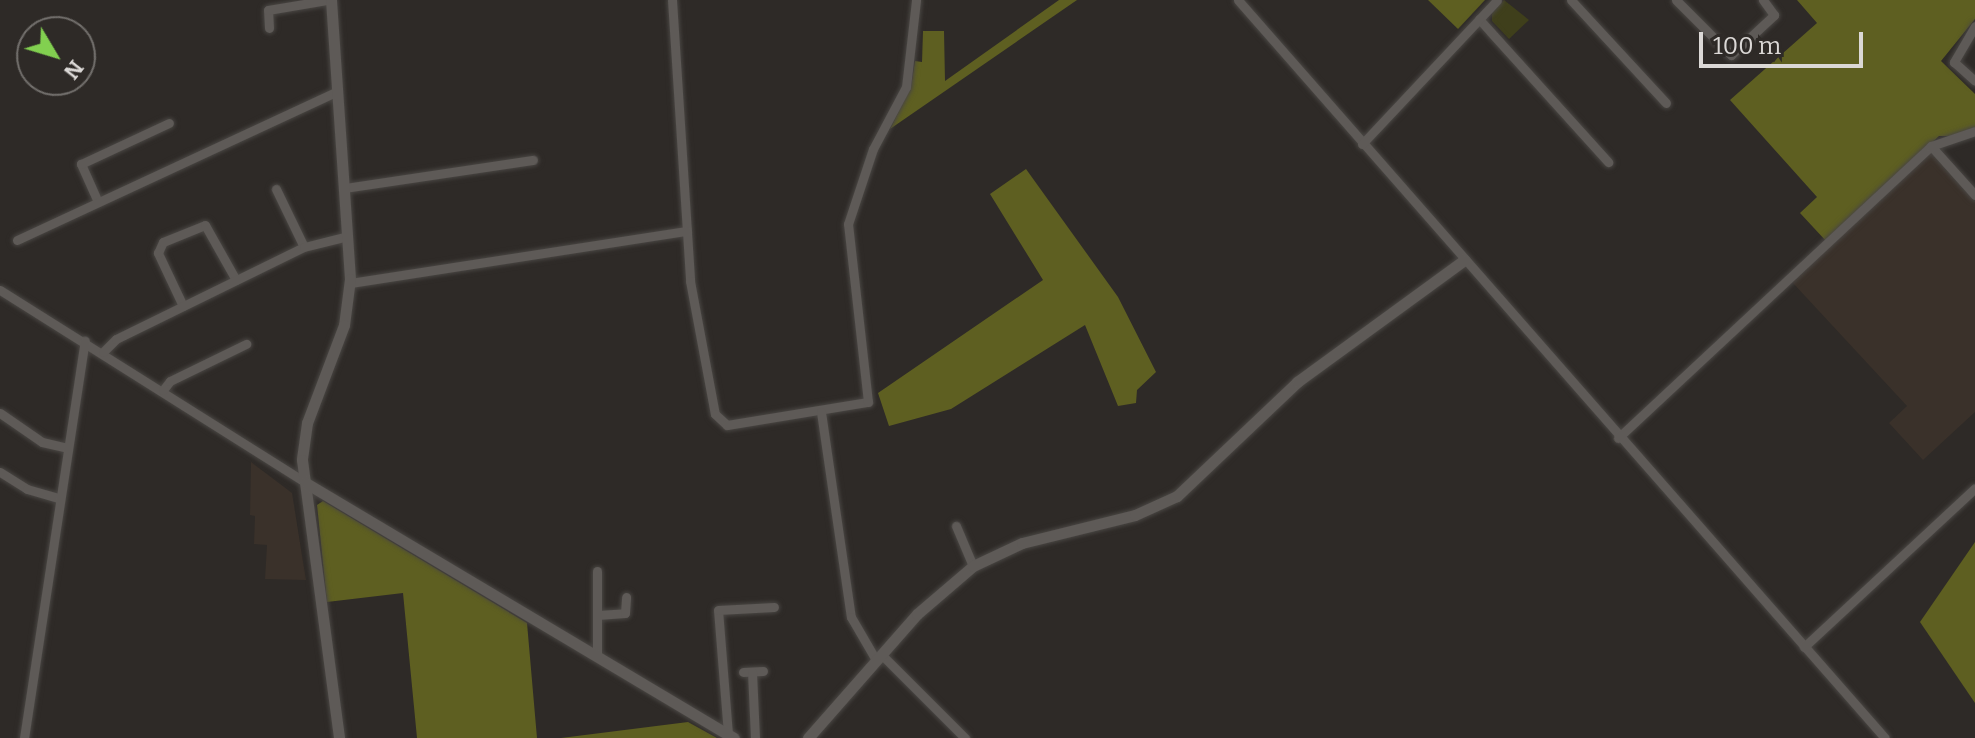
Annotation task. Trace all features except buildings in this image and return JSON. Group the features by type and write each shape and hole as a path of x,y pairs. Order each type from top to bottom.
{"street":[{"path":"269,28 268,10 330,0 350,283 344,325 307,423 302,460 339,738"},
{"path":"672,0 690,281 717,419 727,425 868,402 848,224 868,160 906,87 916,0"},
{"path":"1238,0 1618,438 1885,738"},
{"path":"1362,144 1497,0"},
{"path":"1571,0 1666,103"},
{"path":"1676,0 1731,55 1774,15 1763,0"},
{"path":"1479,19 1608,162"},
{"path":"1975,26 1954,62 1975,81"},
{"path":"17,240 338,91"},
{"path":"98,202 81,164 169,123"},
{"path":"1618,438 1931,146 1975,131"},
{"path":"1931,146 1975,195"},
{"path":"345,188 533,160"},
{"path":"276,189 304,247"},
{"path":"183,306 158,253 158,247 175,237 200,225 211,229 236,280"},
{"path":"350,283 687,231"},
{"path":"103,352 116,339 304,247 348,236"},
{"path":"808,738 934,597 973,566 1022,543 1135,515 1177,496 1297,382 1464,260"},
{"path":"0,290 103,352 306,483 731,736"},
{"path":"24,738 85,341"},
{"path":"163,390 170,381 246,344"},
{"path":"821,412 851,617 878,657 965,738"},
{"path":"0,413 42,442 67,448"},
{"path":"0,472 27,489 59,498"},
{"path":"1804,647 1975,488"},
{"path":"956,526 973,566"},
{"path":"597,571 597,655"},
{"path":"598,615 625,613 626,597"},
{"path":"731,736 718,610 774,607"},
{"path":"753,672 755,738"}],"shaded area":[{"path":"1059,0 1077,0 890,129 911,87 915,61 922,62 923,31 944,31 945,81"},
{"path":"1428,0 1485,0 1458,29"},
{"path":"1504,0 1529,20 1509,39 1492,21 1492,13"},
{"path":"1797,0 1975,0 1975,19 1941,61 1975,94 1975,127 1962,136 1939,136 1826,241 1800,213 1817,197 1730,100 1817,23"},
{"path":"1931,151 1975,201 1975,412 1923,460 1889,423 1907,406 1792,282"},
{"path":"1026,169 1118,297 1156,372 1137,390 1136,403 1118,406 1085,325 951,409 889,426 878,393 1043,280 990,194"},
{"path":"251,462 292,493 306,580 265,579 267,545 254,544 255,516 250,515"},
{"path":"323,501 527,623 537,738 417,738 403,593 327,602 317,505"},
{"path":"1975,542 1975,703 1920,622"},
{"path":"688,722 717,738 561,738"}]}
